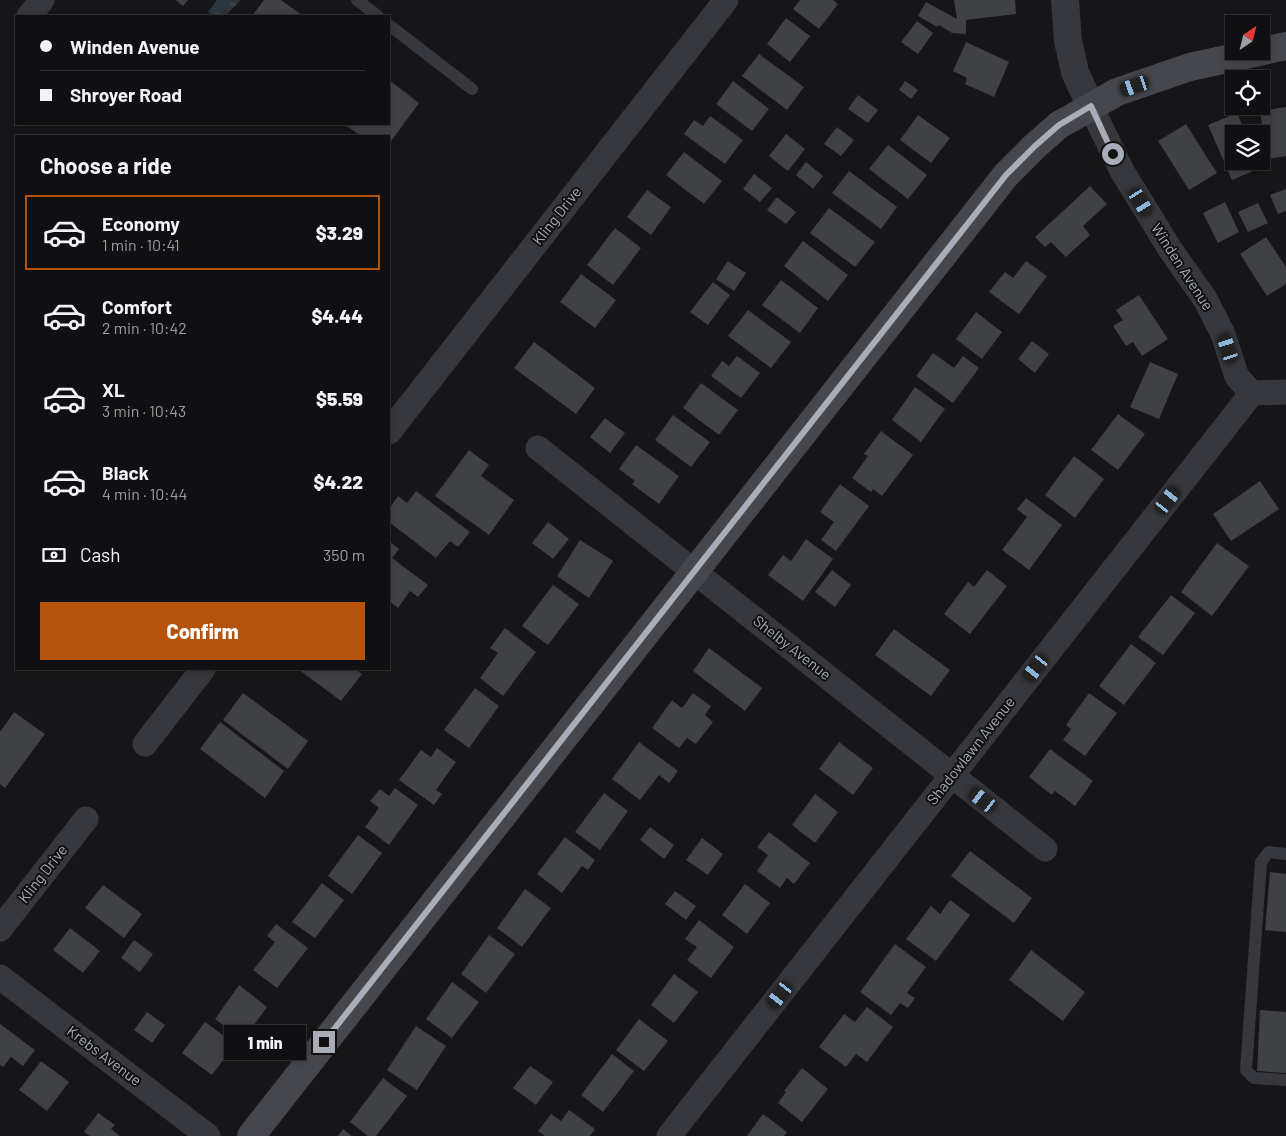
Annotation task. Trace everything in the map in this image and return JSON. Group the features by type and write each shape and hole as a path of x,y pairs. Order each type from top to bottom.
{"main road":[{"path":"251,1136 1006,175 1059,125 1117,92 1190,67 1286,46"}],"street":[{"path":"30,15 42,0"},
{"name":"Kling Drive","path":"390,431 726,0"},
{"name":"Winden Avenue","path":"1065,0 1068,41 1075,72 1091,106 1122,171 1170,249 1205,299 1223,334 1237,377 1252,393"},
{"path":"1252,393 1286,392"},
{"name":"Shadowlawn Avenue","path":"669,1136 1252,393"},
{"name":"Shelby Avenue","path":"538,448 1045,849"},
{"path":"145,744 202,670"},
{"name":"Kling Drive","path":"0,929 86,819"},
{"name":"Krebs Avenue","path":"0,977 208,1136"}],"lane":[{"path":"357,0 377,15"},
{"path":"390,26 472,89"},
{"path":"1286,854 1269,852 1262,862 1246,1070 1254,1078 1286,1080"}],"water":[{"path":"217,0 241,0 226,15 212,15 208,12"}],"building":[{"path":"175,0 188,0 183,6"},
{"path":"264,0 281,0 302,15 253,15"},
{"path":"800,0 833,0 838,4 819,29 793,9"},
{"path":"954,0 1015,0 1016,14 966,20 966,34 952,33 918,16 926,2 957,19"},
{"path":"786,18 810,36 790,62 767,44"},
{"path":"917,21 933,33 918,54 901,42"},
{"path":"966,42 1009,62 994,97 965,84 967,78 953,71"},
{"path":"759,54 804,87 787,110 742,76"},
{"path":"390,81 419,103 390,143 390,135 360,135 345,125 390,125"},
{"path":"733,81 769,109 752,131 716,104"},
{"path":"905,81 918,90 911,99 899,90"},
{"path":"858,95 878,110 868,123 848,109"},
{"path":"1286,107 1286,156 1270,159 1270,125 1262,125 1261,115 1270,115 1270,109"},
{"path":"918,115 950,138 931,163 900,140"},
{"path":"1232,115 1238,115 1242,125 1225,125 1225,164 1208,125"},
{"path":"710,116 743,140 725,164 684,134 694,120 703,126"},
{"path":"1186,124 1217,173 1189,190 1158,141"},
{"path":"837,127 854,140 841,156 824,144"},
{"path":"786,134 805,149 788,171 769,156"},
{"path":"888,145 927,175 908,199 869,169"},
{"path":"684,152 722,181 704,204 666,175"},
{"path":"806,162 823,176 813,189 796,175"},
{"path":"1228,170 1255,170 1232,180"},
{"path":"849,171 897,207 881,229 832,193"},
{"path":"754,174 772,188 760,202 743,189"},
{"path":"1090,186 1107,204 1083,226 1090,235 1066,257 1051,242 1045,247 1035,237"},
{"path":"1286,189 1286,211 1278,214 1270,195"},
{"path":"647,190 671,207 651,235 627,217"},
{"path":"777,197 796,212 786,224 767,210"},
{"path":"1225,202 1239,232 1218,243 1203,213"},
{"path":"1258,203 1268,223 1248,232 1238,212"},
{"path":"829,208 875,242 855,267 810,233"},
{"path":"615,228 641,248 613,285 587,265"},
{"path":"1266,237 1286,267 1286,284 1267,296 1240,254"},
{"path":"803,241 848,275 828,301 784,266"},
{"path":"728,261 746,273 734,291 716,279"},
{"path":"1026,261 1047,276 1019,314 989,292 1005,272 1013,278"},
{"path":"581,274 616,300 595,328 560,302"},
{"path":"781,280 818,308 800,333 762,305"},
{"path":"713,282 730,295 708,325 690,312"},
{"path":"1139,295 1168,339 1142,356 1133,342 1126,346 1113,326 1123,320 1116,310"},
{"path":"748,310 791,342 771,368 728,336"},
{"path":"976,312 1002,332 982,359 956,339"},
{"path":"1032,341 1049,354 1035,373 1018,359"},
{"path":"534,342 595,388 576,414 514,368"},
{"path":"933,353 954,368 963,356 979,368 953,403 916,376"},
{"path":"737,356 760,373 741,398 711,376 722,361 729,366"},
{"path":"1150,362 1178,374 1159,419 1130,407"},
{"path":"701,383 738,410 719,435 683,408"},
{"path":"915,387 945,409 921,442 892,420"},
{"path":"1118,414 1145,434 1118,470 1091,450"},
{"path":"673,415 710,442 691,467 655,440"},
{"path":"605,418 625,433 610,453 590,437"},
{"path":"881,431 913,455 882,496 873,489 871,492 852,478 868,456 864,454"},
{"path":"636,445 679,476 659,504 632,484 635,481 619,469"},
{"path":"469,450 489,465 481,476 514,500 489,535 435,496"},
{"path":"1074,456 1104,479 1075,518 1045,495"},
{"path":"1260,481 1279,509 1231,541 1213,514"},
{"path":"840,484 869,506 836,551 821,540 834,522 820,512"},
{"path":"416,491 470,532 458,547 450,541 436,558 390,523 390,508 398,496 407,503"},
{"path":"1026,498 1062,525 1029,570 1002,550 1027,517 1017,509"},
{"path":"548,522 569,539 553,559 532,543"},
{"path":"806,539 833,559 803,601 768,575 783,555 791,561"},
{"path":"580,540 613,561 589,598 557,576"},
{"path":"390,542 399,549 392,558 428,585 418,597 410,591 398,608 390,602"},
{"path":"1217,543 1249,566 1212,616 1181,592"},
{"path":"832,570 851,585 835,607 815,592"},
{"path":"987,570 1007,586 970,634 944,614 968,582 974,587"},
{"path":"553,585 579,604 548,645 522,626"},
{"path":"1171,595 1195,613 1163,655 1138,637"},
{"path":"505,628 536,652 503,696 480,678 498,653 490,648"},
{"path":"894,629 950,670 931,696 875,655"},
{"path":"1131,644 1156,663 1124,705 1099,686"},
{"path":"709,648 762,688 745,711 693,671"},
{"path":"299,670 356,670 362,674 341,701"},
{"path":"475,688 499,706 469,748 444,730"},
{"path":"243,693 308,741 288,769 223,720"},
{"path":"693,693 711,706 705,715 713,722 696,744 687,738 679,748 652,728 672,700 682,708"},
{"path":"1089,693 1117,713 1085,756 1063,740 1071,729 1066,725"},
{"path":"14,712 45,734 5,788 0,784 0,732"},
{"path":"220,722 284,771 265,798 200,749"},
{"path":"639,742 678,771 669,783 659,775 640,800 612,779"},
{"path":"839,742 873,768 853,795 819,769"},
{"path":"437,748 456,762 436,790 442,794 434,805 399,780 421,750 431,757"},
{"path":"1050,749 1093,781 1075,806 1055,791 1052,795 1029,777"},
{"path":"395,788 418,805 389,845 365,827 379,808 370,801 380,789 389,796"},
{"path":"604,793 628,811 600,850 575,832"},
{"path":"815,794 838,812 815,843 792,825"},
{"path":"650,827 674,845 664,859 640,840"},
{"path":"769,832 810,863 794,884 787,878 780,888 757,871 768,855 757,847"},
{"path":"358,835 382,853 352,894 328,876"},
{"path":"565,837 595,860 588,870 582,866 562,893 537,874"},
{"path":"702,838 723,854 708,875 686,860"},
{"path":"970,851 1032,898 1014,923 951,876"},
{"path":"1270,872 1286,874 1286,932 1265,930"},
{"path":"322,883 344,900 315,938 292,922"},
{"path":"745,884 770,903 747,934 722,915"},
{"path":"103,885 142,914 124,938 85,908"},
{"path":"525,889 551,908 522,947 497,928"},
{"path":"675,891 696,906 686,920 665,904"},
{"path":"950,900 970,915 936,961 906,939 931,906 940,914"},
{"path":"699,920 734,947 711,978 687,960 697,947 685,939"},
{"path":"276,924 308,948 277,988 253,970 275,942 267,936"},
{"path":"70,928 100,951 83,973 53,950"},
{"path":"489,935 515,954 486,993 461,974"},
{"path":"134,940 153,954 140,972 121,958"},
{"path":"895,944 926,967 907,993 915,998 908,1008 900,1003 891,1015 860,992"},
{"path":"1031,950 1085,992 1063,1021 1009,980"},
{"path":"674,974 698,992 674,1023 651,1005"},
{"path":"452,982 479,1002 452,1038 426,1019"},
{"path":"239,985 267,1007 243,1040 215,1019"},
{"path":"867,1007 893,1027 867,1062 856,1054 846,1067 819,1047 844,1014 855,1022"},
{"path":"1260,1010 1286,1012 1286,1073 1257,1071"},
{"path":"147,1012 165,1025 152,1043 134,1030"},
{"path":"639,1019 668,1041 644,1071 616,1050"},
{"path":"205,1022 235,1044 212,1075 182,1053"},
{"path":"0,1024 35,1050 23,1066 11,1057 3,1067 0,1065"},
{"path":"416,1026 446,1046 417,1090 387,1070"},
{"path":"612,1054 634,1071 603,1112 581,1095"},
{"path":"41,1061 69,1082 47,1111 19,1090"},
{"path":"530,1066 553,1082 536,1105 513,1088"},
{"path":"802,1068 828,1089 802,1122 778,1103 786,1092 784,1091"},
{"path":"383,1078 407,1096 376,1136 368,1136 350,1122"},
{"path":"569,1110 595,1129 590,1136 545,1136 538,1131 551,1114 561,1121"},
{"path":"98,1113 115,1125 111,1129 120,1136 90,1136 84,1132"},
{"path":"763,1114 787,1132 784,1136 747,1136"},
{"path":"343,1129 352,1136 338,1136"}],"route":[{"path":"324,1042 1006,175 1059,125 1091,106 1113,154"}]}
